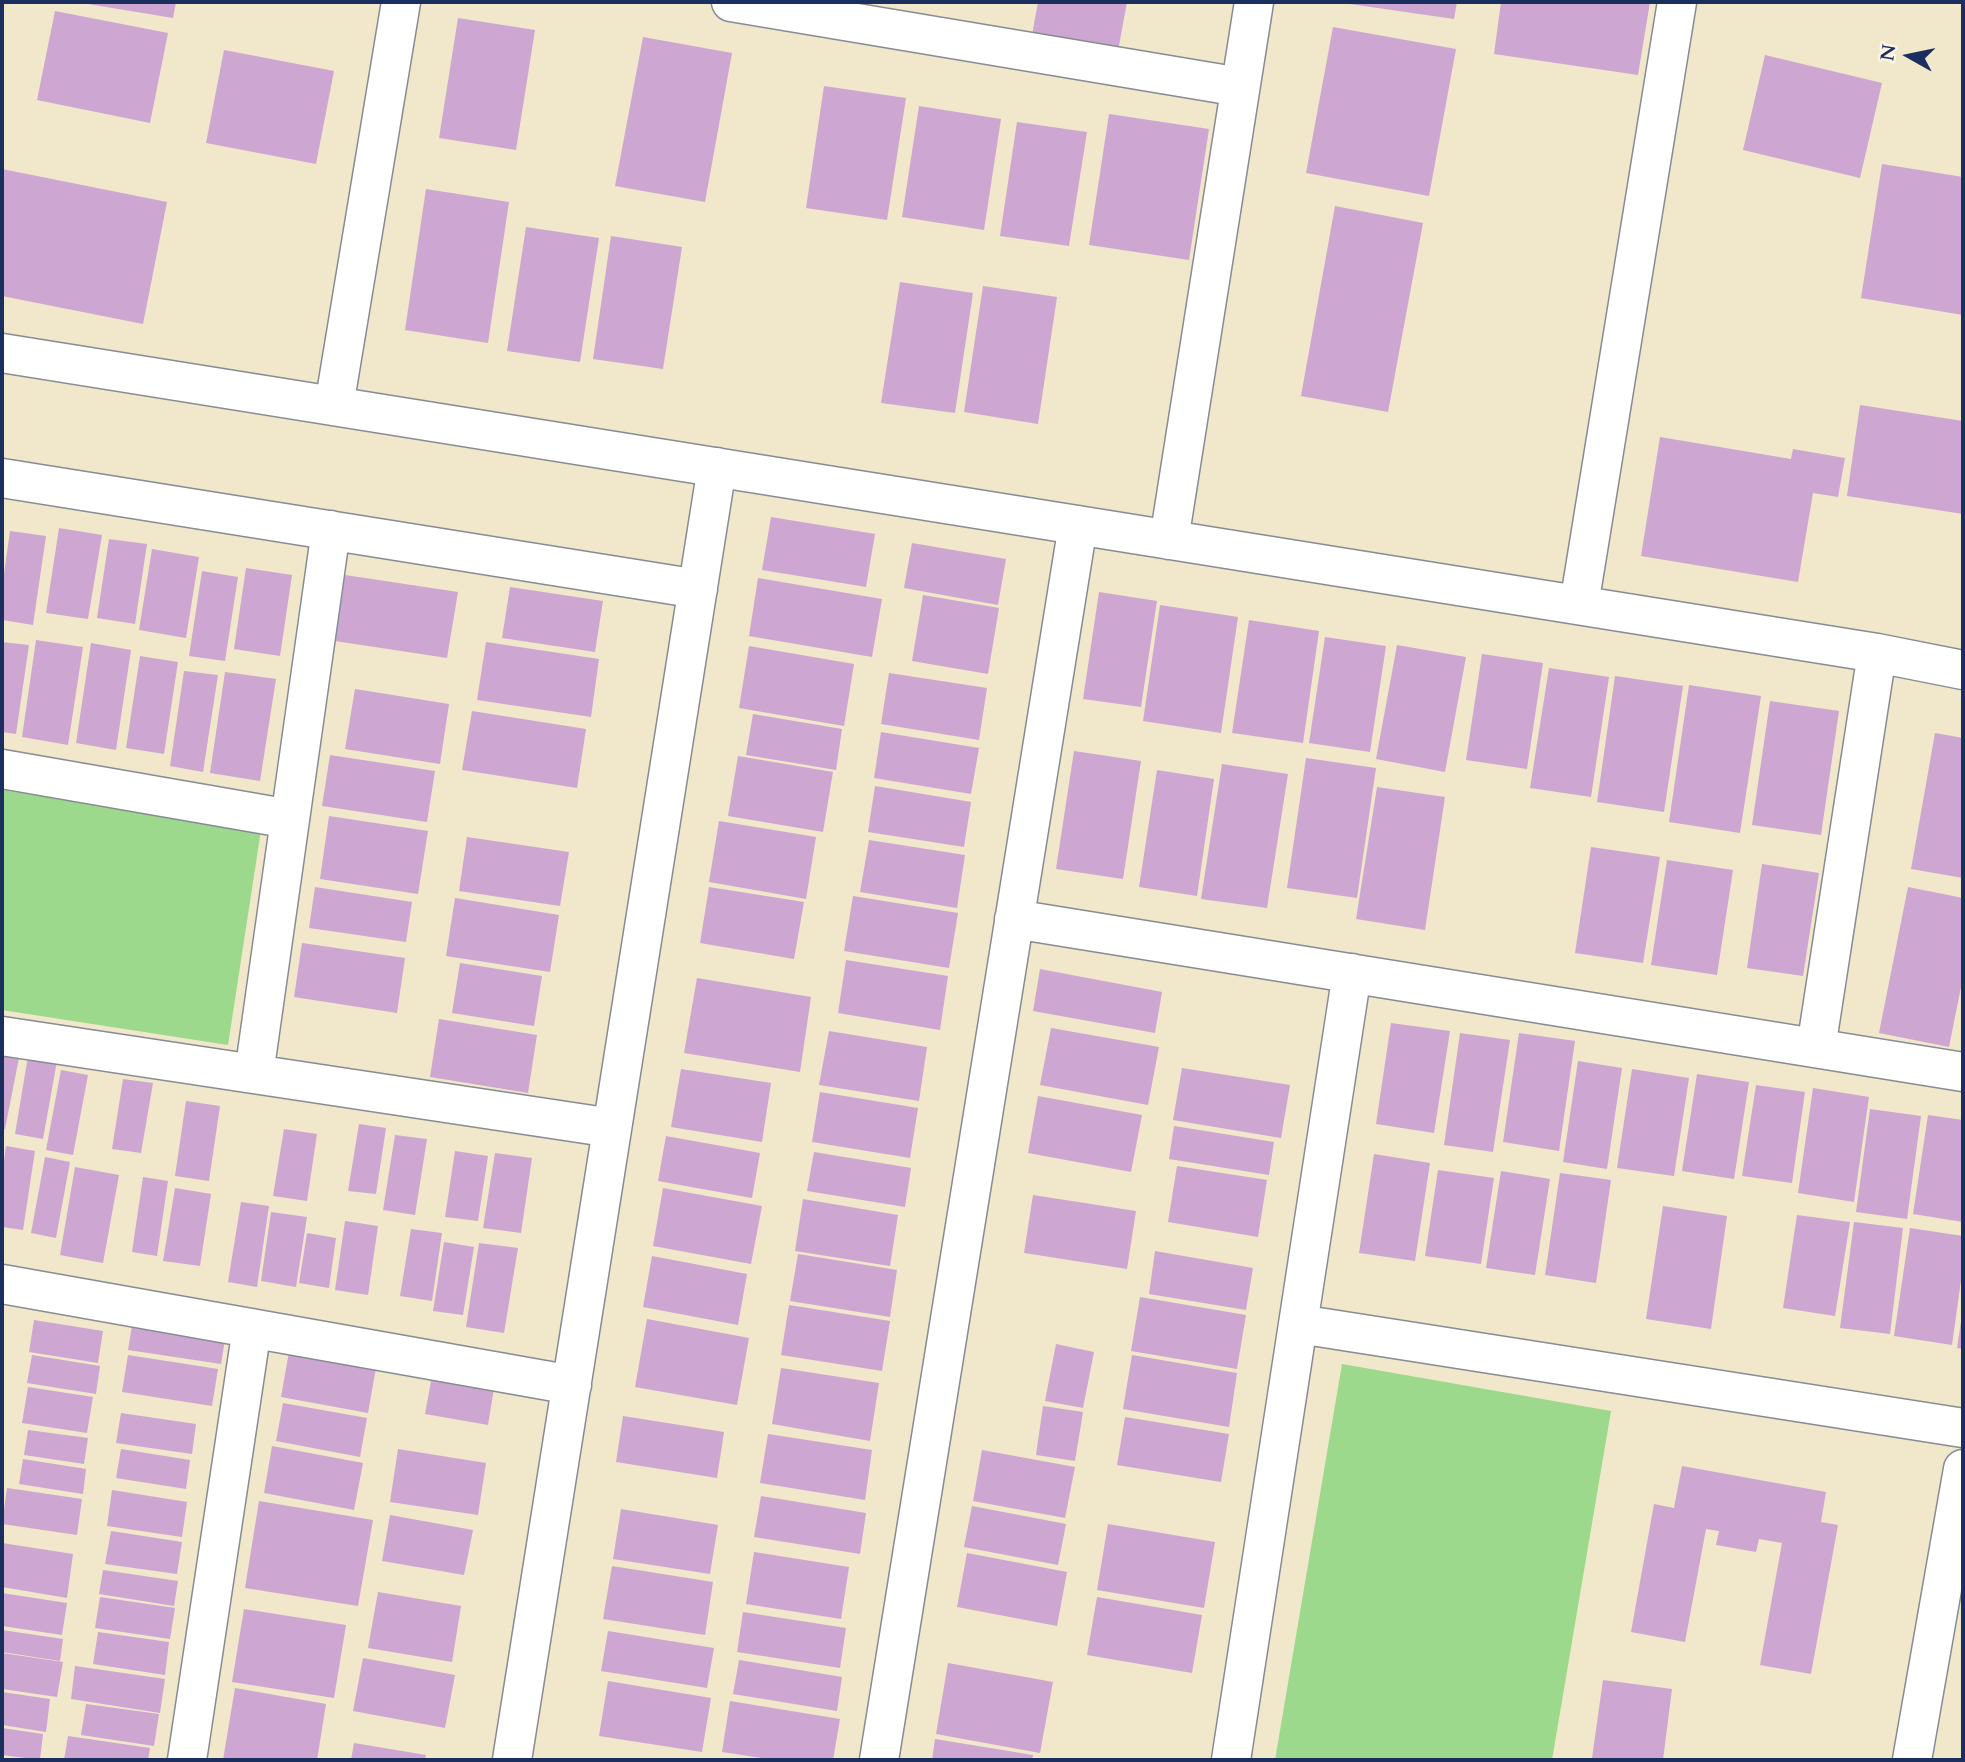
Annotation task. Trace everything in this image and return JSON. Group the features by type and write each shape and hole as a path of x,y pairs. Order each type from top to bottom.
{"street":[{"path":"334,406 401,2"},
{"path":"731,2 846,11 1240,86"},
{"path":"1169,540 1254,2"},
{"path":"1578,605 1677,2"},
{"path":"2,353 1877,653 1963,670"},
{"path":"512,1760 717,467"},
{"path":"2,478 698,589"},
{"path":"879,1760 1078,525"},
{"path":"254,1074 331,530"},
{"path":"1816,1048 1877,653"},
{"path":"2,769 290,819"},
{"path":"1014,919 1963,1072"},
{"path":"1231,1760 1352,973"},
{"path":"2,1036 612,1128"},
{"path":"3,1293 251,1328 572,1385"},
{"path":"1299,1324 1963,1428"},
{"path":"187,1760 251,1328"},
{"path":"1912,1760 1963,1469"}],"green space":[{"path":"2,790 261,830 228,1045 2,1010"},
{"path":"1342,1364 1611,1411 1552,1760 1275,1760"}],"building":[{"path":"82,2 176,2 173,18"},
{"path":"1038,2 1127,2 1118,51 1032,35"},
{"path":"1343,2 1457,2 1454,19"},
{"path":"1501,2 1650,2 1638,75 1494,54"},
{"path":"55,11 168,33 150,123 37,100"},
{"path":"458,18 535,30 516,150 439,138"},
{"path":"1333,27 1456,49 1429,196 1306,173"},
{"path":"643,37 732,53 705,202 615,186"},
{"path":"224,50 334,71 316,164 206,143"},
{"path":"1765,55 1882,83 1860,178 1743,150"},
{"path":"824,86 906,98 887,220 806,208"},
{"path":"919,106 1001,119 984,230 902,217"},
{"path":"1109,114 1209,129 1189,260 1089,245"},
{"path":"1017,122 1087,132 1069,246 1000,236"},
{"path":"1882,164 1963,177 1963,315 1861,298"},
{"path":"2,169 167,202 143,324 2,296"},
{"path":"426,189 509,202 488,343 405,330"},
{"path":"1335,206 1423,223 1388,412 1301,396"},
{"path":"526,227 599,238 580,362 507,351"},
{"path":"611,236 682,247 663,369 593,359"},
{"path":"900,282 973,293 955,413 881,403"},
{"path":"983,286 1057,297 1038,424 964,412"},
{"path":"1860,405 1963,421 1963,514 1847,496"},
{"path":"1660,437 1791,459 1793,449 1845,458 1838,497 1813,493 1798,582 1641,556"},
{"path":"771,517 875,534 866,587 762,570"},
{"path":"59,528 102,535 88,619 46,613"},
{"path":"10,531 46,536 33,625 2,620 2,588"},
{"path":"109,539 147,544 135,624 97,618"},
{"path":"912,543 1006,559 998,605 904,588"},
{"path":"152,549 199,557 186,638 139,630"},
{"path":"246,568 292,575 280,656 234,649"},
{"path":"202,571 238,577 225,661 189,656"},
{"path":"345,575 458,592 447,658 335,641"},
{"path":"758,578 882,599 872,657 749,636"},
{"path":"510,587 603,601 595,652 502,638"},
{"path":"1099,592 1157,601 1141,707 1083,699"},
{"path":"923,595 999,608 988,674 912,661"},
{"path":"1160,605 1238,617 1221,733 1143,721"},
{"path":"1249,620 1319,631 1303,743 1232,733"},
{"path":"1325,637 1386,646 1370,752 1309,743"},
{"path":"36,640 83,647 68,745 22,737"},
{"path":"2,642 29,645 16,734 2,732"},
{"path":"486,642 599,659 591,717 477,700"},
{"path":"91,643 131,650 116,750 76,743"},
{"path":"1397,645 1466,657 1445,772 1376,759"},
{"path":"749,646 854,664 844,726 739,708"},
{"path":"1482,654 1543,663 1527,769 1466,760"},
{"path":"140,656 178,662 164,754 126,748"},
{"path":"1549,668 1609,677 1591,797 1530,788"},
{"path":"184,671 218,675 203,772 170,766"},
{"path":"225,672 276,679 260,781 210,773"},
{"path":"889,673 987,688 979,740 881,724"},
{"path":"1615,676 1683,686 1664,812 1597,802"},
{"path":"1689,685 1761,696 1740,833 1669,822"},
{"path":"355,689 449,704 440,764 345,749"},
{"path":"1770,701 1839,711 1821,835 1752,825"},
{"path":"472,711 586,729 577,788 462,770"},
{"path":"753,714 842,729 836,770 746,755"},
{"path":"881,732 979,748 971,794 874,778"},
{"path":"1935,733 1963,738 1963,878 1911,869"},
{"path":"1074,751 1141,761 1123,879 1056,869"},
{"path":"330,755 435,771 427,822 322,806"},
{"path":"738,756 833,772 823,832 728,816"},
{"path":"1306,758 1376,768 1357,898 1287,888"},
{"path":"1222,764 1288,774 1267,908 1201,899"},
{"path":"1157,770 1214,779 1197,896 1139,887"},
{"path":"875,786 971,802 964,847 868,832"},
{"path":"1377,787 1445,797 1425,930 1356,919"},
{"path":"329,816 428,831 418,894 320,879"},
{"path":"719,821 816,837 806,899 709,882"},
{"path":"467,837 569,852 560,906 459,891"},
{"path":"869,840 965,855 957,908 860,892"},
{"path":"1591,847 1660,857 1643,963 1575,953"},
{"path":"1667,860 1733,870 1717,975 1651,965"},
{"path":"1762,864 1819,873 1803,976 1747,968"},
{"path":"315,887 412,902 406,942 309,928"},
{"path":"709,887 804,902 794,959 700,943"},
{"path":"1908,887 1963,898 1963,977 1949,1047 1879,1033"},
{"path":"853,896 958,913 949,968 844,951"},
{"path":"455,898 559,915 550,972 446,956"},
{"path":"302,943 405,958 397,1013 294,997"},
{"path":"846,960 948,976 940,1030 838,1013"},
{"path":"460,963 542,976 534,1026 452,1013"},
{"path":"1040,969 1162,992 1155,1033 1033,1011"},
{"path":"697,978 811,997 800,1072 684,1053"},
{"path":"439,1019 537,1035 528,1093 430,1077"},
{"path":"1391,1023 1450,1031 1434,1133 1376,1124"},
{"path":"1051,1028 1159,1047 1148,1105 1040,1085"},
{"path":"829,1031 927,1047 919,1101 819,1085"},
{"path":"1460,1033 1510,1040 1493,1152 1444,1145"},
{"path":"1519,1033 1575,1041 1559,1151 1503,1142"},
{"path":"2,1055 19,1058 5,1129 2,1129"},
{"path":"28,1056 57,1061 43,1139 15,1134"},
{"path":"1578,1061 1622,1068 1607,1169 1563,1162"},
{"path":"1182,1068 1290,1085 1281,1138 1173,1120"},
{"path":"681,1069 771,1083 762,1142 671,1127"},
{"path":"1632,1069 1689,1078 1674,1176 1617,1168"},
{"path":"61,1070 88,1075 73,1155 46,1150"},
{"path":"1697,1074 1749,1082 1734,1179 1682,1171"},
{"path":"123,1079 153,1083 141,1153 112,1149"},
{"path":"1756,1085 1805,1092 1792,1183 1742,1176"},
{"path":"1813,1088 1869,1097 1854,1202 1798,1193"},
{"path":"820,1092 918,1108 910,1158 812,1142"},
{"path":"1038,1096 1142,1115 1131,1172 1028,1153"},
{"path":"186,1101 220,1106 209,1181 175,1176"},
{"path":"1870,1109 1921,1116 1907,1219 1856,1212"},
{"path":"1928,1115 1963,1120 1963,1222 1913,1214"},
{"path":"359,1124 386,1128 376,1194 348,1191"},
{"path":"1174,1126 1274,1142 1269,1175 1169,1159"},
{"path":"284,1129 317,1134 307,1201 273,1196"},
{"path":"395,1135 427,1139 415,1215 383,1210"},
{"path":"666,1136 760,1153 752,1198 658,1181"},
{"path":"6,1146 35,1151 23,1230 2,1227 2,1174"},
{"path":"455,1151 488,1156 478,1221 445,1217"},
{"path":"814,1152 911,1168 905,1207 807,1191"},
{"path":"495,1153 532,1158 521,1233 483,1228"},
{"path":"1374,1154 1430,1163 1415,1261 1359,1253"},
{"path":"45,1157 70,1162 56,1238 31,1233"},
{"path":"1177,1166 1267,1180 1258,1237 1168,1222"},
{"path":"75,1167 119,1175 103,1263 60,1255"},
{"path":"1438,1170 1494,1178 1481,1264 1425,1256"},
{"path":"1501,1171 1550,1179 1535,1275 1486,1268"},
{"path":"1560,1173 1611,1180 1596,1283 1545,1275"},
{"path":"143,1177 168,1181 157,1256 132,1252"},
{"path":"175,1188 211,1194 200,1266 163,1261"},
{"path":"663,1188 762,1206 751,1264 653,1246"},
{"path":"1033,1195 1136,1211 1127,1269 1024,1253"},
{"path":"803,1199 898,1215 890,1266 795,1251"},
{"path":"241,1202 269,1206 257,1287 228,1282"},
{"path":"1663,1206 1727,1216 1711,1329 1646,1319"},
{"path":"271,1212 307,1217 296,1287 261,1281"},
{"path":"1797,1215 1850,1222 1835,1316 1783,1308"},
{"path":"345,1221 378,1226 368,1295 335,1290"},
{"path":"1854,1222 1903,1228 1890,1334 1840,1328"},
{"path":"1910,1228 1963,1236 1963,1266 1952,1345 1894,1336"},
{"path":"411,1229 442,1233 432,1301 400,1296"},
{"path":"307,1233 336,1238 329,1288 299,1283"},
{"path":"444,1242 474,1247 463,1315 433,1311"},
{"path":"479,1243 518,1248 504,1333 466,1327"},
{"path":"1155,1251 1253,1268 1246,1310 1149,1294"},
{"path":"798,1254 897,1270 890,1317 790,1301"},
{"path":"652,1256 747,1274 738,1325 643,1307"},
{"path":"1140,1297 1246,1315 1237,1369 1131,1351"},
{"path":"789,1305 890,1321 882,1371 781,1355"},
{"path":"134,1313 227,1327 221,1364 128,1350"},
{"path":"1963,1315 1963,1349 1957,1348"},
{"path":"647,1319 749,1338 737,1405 635,1387"},
{"path":"34,1320 103,1331 98,1363 29,1352"},
{"path":"1056,1344 1094,1352 1083,1408 1045,1401"},
{"path":"290,1346 377,1362 368,1413 281,1397"},
{"path":"32,1355 100,1366 96,1394 27,1383"},
{"path":"128,1355 218,1369 212,1406 122,1392"},
{"path":"1132,1355 1237,1373 1229,1427 1123,1409"},
{"path":"434,1365 496,1376 488,1425 425,1414"},
{"path":"781,1368 879,1383 870,1441 772,1424"},
{"path":"28,1387 93,1397 87,1433 22,1423"},
{"path":"283,1403 367,1418 360,1457 276,1441"},
{"path":"1043,1406 1083,1412 1075,1461 1036,1455"},
{"path":"121,1413 196,1424 192,1454 116,1443"},
{"path":"623,1416 724,1432 717,1478 616,1462"},
{"path":"1125,1417 1229,1434 1221,1482 1117,1465"},
{"path":"28,1430 88,1438 84,1464 24,1455"},
{"path":"768,1434 872,1450 865,1500 760,1483"},
{"path":"272,1446 363,1463 354,1510 264,1493"},
{"path":"121,1449 190,1460 186,1489 116,1478"},
{"path":"398,1449 486,1463 478,1515 390,1502"},
{"path":"982,1450 1075,1467 1065,1518 973,1501"},
{"path":"23,1459 86,1469 83,1494 19,1484"},
{"path":"1682,1466 1826,1492 1821,1522 1838,1525 1811,1674 1760,1665 1782,1543 1759,1539 1756,1552 1716,1545 1719,1531 1706,1529 1685,1642 1631,1632 1654,1504 1674,1508"},
{"path":"7,1488 82,1499 77,1535 2,1524"},
{"path":"112,1490 187,1502 182,1537 107,1526"},
{"path":"761,1496 866,1513 860,1554 754,1537"},
{"path":"259,1501 373,1520 358,1606 245,1588"},
{"path":"972,1506 1066,1524 1058,1565 964,1547"},
{"path":"621,1509 718,1525 710,1574 613,1559"},
{"path":"390,1515 473,1530 464,1575 382,1561"},
{"path":"1108,1524 1215,1542 1204,1608 1097,1590"},
{"path":"111,1531 182,1542 177,1574 105,1564"},
{"path":"2,1543 73,1554 67,1598 2,1587"},
{"path":"754,1552 849,1567 841,1619 746,1604"},
{"path":"967,1553 1067,1572 1057,1626 957,1607"},
{"path":"612,1566 713,1582 705,1635 603,1619"},
{"path":"103,1570 178,1581 174,1606 99,1594"},
{"path":"378,1592 461,1606 452,1662 368,1648"},
{"path":"2,1593 67,1603 62,1635 2,1626"},
{"path":"100,1597 175,1608 170,1639 95,1628"},
{"path":"1097,1597 1202,1615 1192,1673 1087,1655"},
{"path":"244,1609 346,1625 334,1698 232,1682"},
{"path":"743,1612 846,1628 840,1668 737,1652"},
{"path":"2,1630 63,1639 60,1661 2,1652"},
{"path":"608,1631 714,1648 707,1688 601,1671"},
{"path":"98,1632 169,1642 165,1675 93,1664"},
{"path":"2,1653 63,1662 57,1697 2,1689"},
{"path":"363,1658 455,1675 445,1728 353,1711"},
{"path":"739,1660 842,1677 837,1711 733,1694"},
{"path":"948,1663 1053,1682 1040,1753 936,1734"},
{"path":"75,1666 165,1679 160,1713 71,1699"},
{"path":"1603,1680 1672,1689 1663,1760 1592,1758"},
{"path":"608,1681 711,1698 702,1752 599,1736"},
{"path":"235,1688 326,1704 317,1760 223,1760"},
{"path":"2,1692 50,1699 46,1732 2,1725"},
{"path":"730,1701 840,1719 833,1760 775,1760 722,1752"},
{"path":"86,1704 159,1714 154,1746 81,1735"},
{"path":"2,1728 43,1734 40,1760 2,1755"},
{"path":"68,1736 150,1748 148,1760 64,1760"},
{"path":"935,1739 1033,1755 1032,1760 932,1760"},
{"path":"354,1743 426,1755 425,1760 351,1760"}]}
